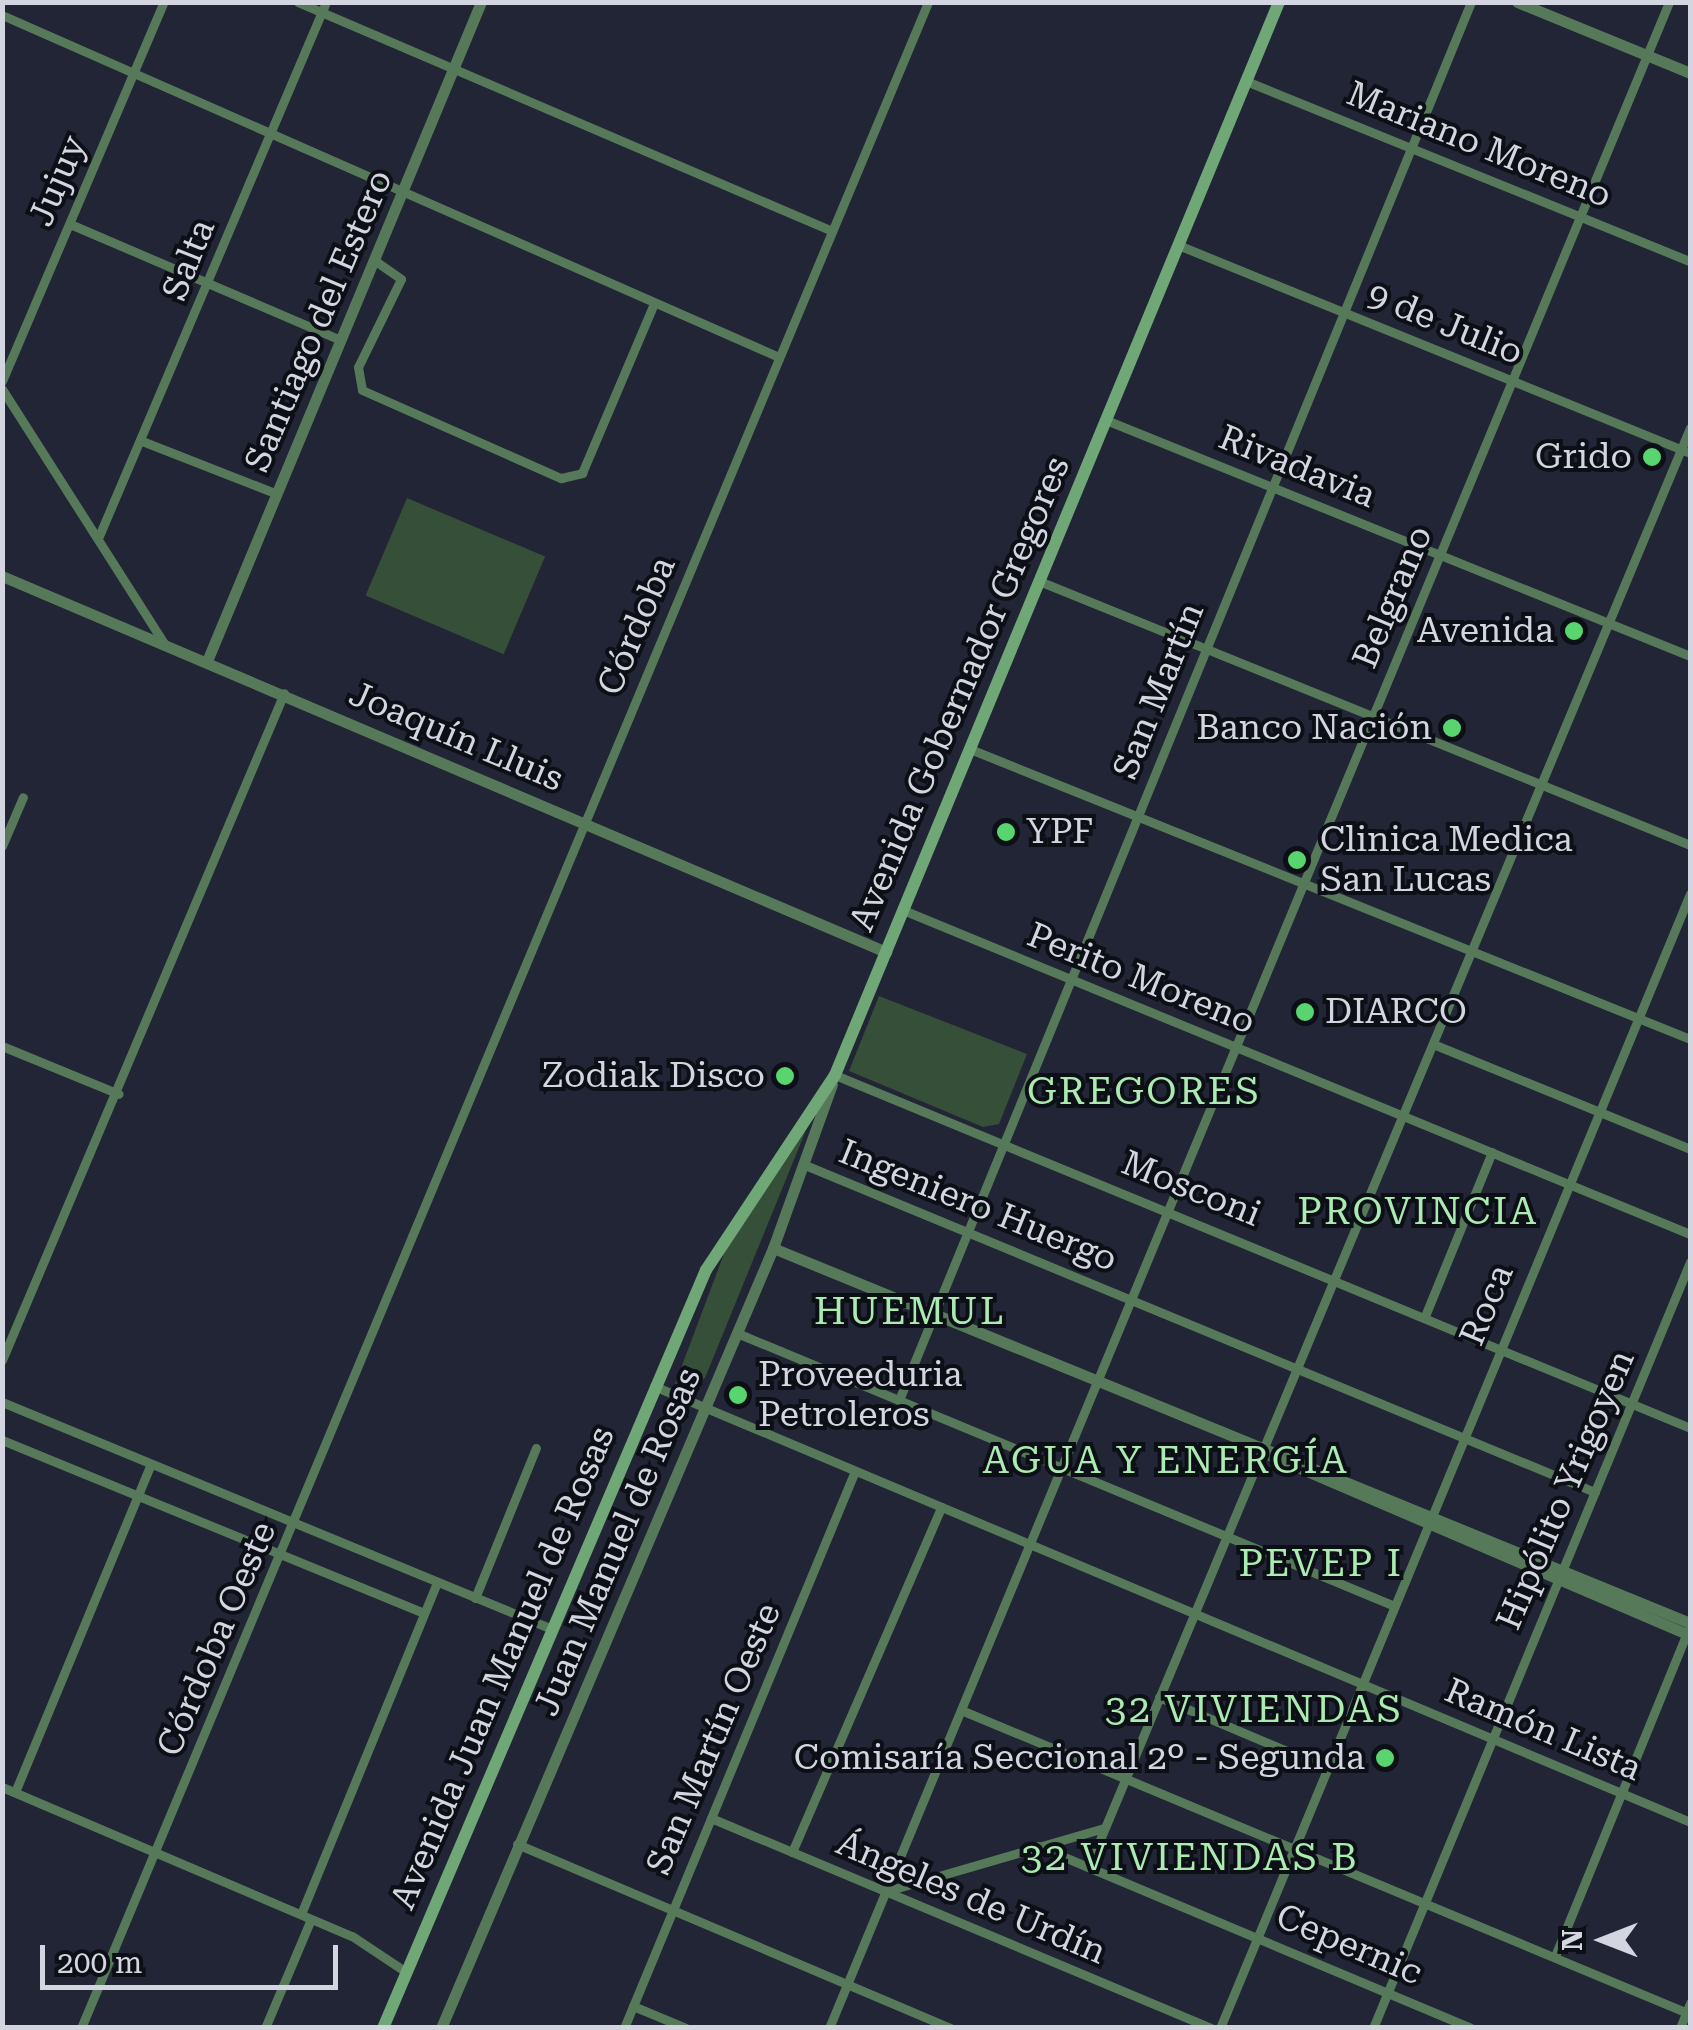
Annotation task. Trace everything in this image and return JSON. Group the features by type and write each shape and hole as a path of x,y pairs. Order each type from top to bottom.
{"main road":[{"name":"Avenida Gobernador Gregores","path":"654,1386 728,1231 835,1075 1279,2"},
{"name":"Avenida Juan Manuel de Rosas","path":"383,2028 654,1386"}],"street":[{"name":"Jujuy","path":"2,381 164,2"},
{"path":"298,2 324,7 832,231"},
{"name":"Santiago del Estero","path":"207,661 481,2"},
{"name":"Córdoba","path":"403,1272 928,2"},
{"name":"San Martín","path":"899,1400 1471,2"},
{"path":"1517,2 1690,74"},
{"name":"Belgrano","path":"828,2028 1669,2"},
{"name":"Salta","path":"99,536 210,284 324,7"},
{"path":"2,15 132,76 779,357"},
{"name":"Mariano Moreno","path":"1246,81 1690,260"},
{"path":"70,224 340,340"},
{"name":"9 de Julio","path":"1178,245 1686,452"},
{"path":"374,260 401,280 358,368 362,390 561,478 582,473 654,303"},
{"path":"2,390 164,643"},
{"name":"Rivadavia","path":"1106,420 1690,656"},
{"path":"1089,1866 1609,623 1686,452 1690,428"},
{"path":"142,442 276,494"},
{"name":"Joaquín Lluis","path":"2,576 886,952"},
{"path":"1039,582 1690,846"},
{"path":"2,1360 102,1132 284,693"},
{"path":"970,748 1473,948 1690,1039"},
{"path":"2,846 23,797"},
{"name":"Roca","path":"1220,2028 1426,1520 1690,894"},
{"name":"Perito Moreno","path":"903,910 1690,1234"},
{"path":"1432,1044 1690,1149"},
{"path":"2,1046 118,1094"},
{"name":"Mosconi","path":"835,1075 1335,1278 1690,1428"},
{"name":"Juan Manuel de Rosas","path":"441,2028 773,1248 835,1075"},
{"path":"1425,1316 1492,1152"},
{"name":"Ingeniero Huergo","path":"805,1165 1595,1492"},
{"path":"773,1248 1690,1629 1555,1956"},
{"name":"Hipólito Yrigoyen","path":"1373,2028 1690,1262"},
{"name":"Córdoba Oeste","path":"81,2028 403,1272"},
{"path":"737,1333 1392,1605"},
{"name":"Ramón Lista","path":"654,1386 1690,1822"},
{"path":"2,1402 552,1629"},
{"path":"2,1440 424,1613"},
{"path":"475,1598 536,1448"},
{"path":"15,1792 150,1464"},
{"name":"San Martín Oeste","path":"624,2028 855,1471"},
{"path":"792,1852 941,1507"},
{"path":"265,2028 437,1582"},
{"path":"1159,1697 1325,1767"},
{"path":"961,1710 1689,2009 1680,2028"},
{"path":"2,1787 306,1916 406,1972"},
{"name":"Ángeles de Urdín","path":"711,1818 1211,2028"},
{"path":"885,1893 1104,1828"},
{"path":"517,1844 951,2028"},
{"name":"Cepernic","path":"1038,1846 1470,2028"},
{"path":"633,2006 686,2028"}],"green space":[{"path":"407,498 545,557 504,654 366,596"},
{"path":"879,996 1027,1054 999,1124 983,1127 849,1071"},
{"path":"813,1113 705,1378 692,1388 675,1384 725,1251"}],"place":[{"name":"Grido","path":"1652,457"},
{"name":"Avenida","path":"1574,631"},
{"name":"Banco Nación","path":"1452,728"},
{"name":"YPF","path":"1006,832"},
{"name":"Clinica Medica San Lucas","path":"1297,860"},
{"name":"DIARCO","path":"1305,1012"},
{"name":"Zodiak Disco","path":"785,1076"},
{"name":"Proveeduria Petroleros","path":"738,1395"},
{"name":"Comisaría Seccional 2º - Segunda","path":"1385,1758"}],"district":[{"name":"GREGORES","path":"1144,1092"},
{"name":"PROVINCIA","path":"1418,1212"},
{"name":"HUEMUL","path":"910,1312"},
{"name":"AGUA Y ENERGÍA","path":"1166,1461"},
{"name":"PEVEP I","path":"1321,1564"},
{"name":"32 VIVIENDAS","path":"1254,1710"},
{"name":"32 VIVIENDAS B","path":"1190,1858"}]}
